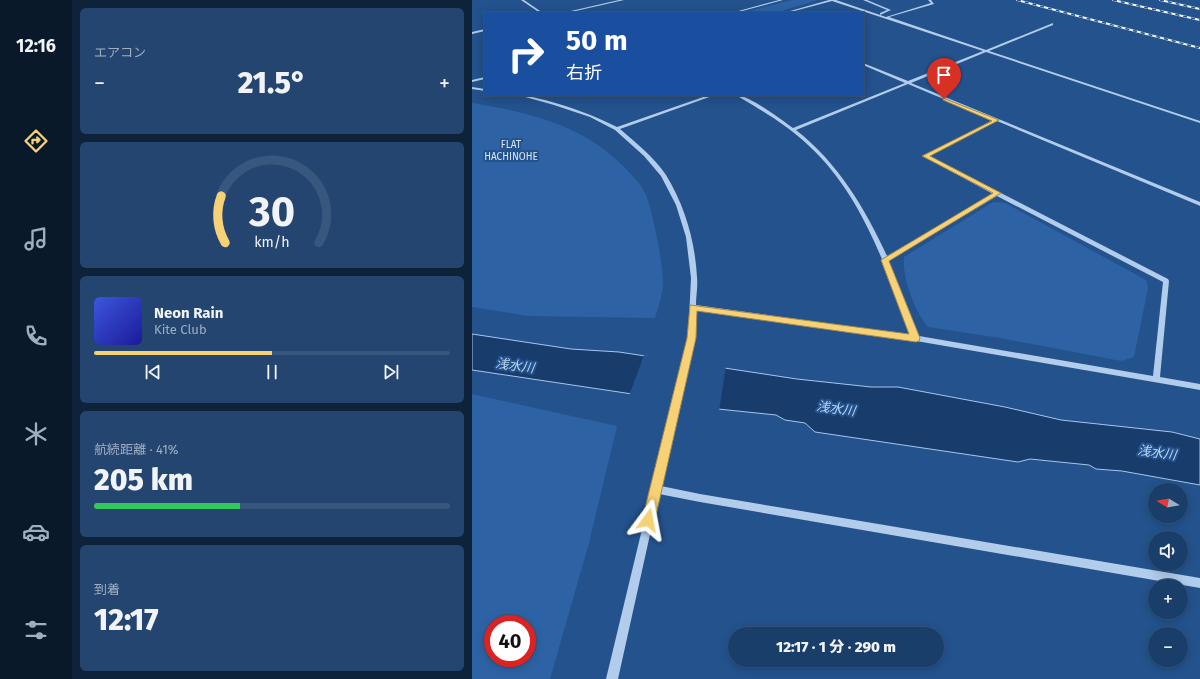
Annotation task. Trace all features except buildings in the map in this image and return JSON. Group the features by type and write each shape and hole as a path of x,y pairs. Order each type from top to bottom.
{"street":[{"path":"568,12 623,0"},
{"path":"736,12 782,0"},
{"path":"788,12 833,0 1200,122"},
{"path":"864,0 890,10 879,15"},
{"path":"886,17 933,2 929,0"},
{"path":"523,1 530,1"},
{"path":"523,1 540,12"},
{"path":"792,130 1052,24"},
{"path":"472,33 484,30"},
{"path":"864,64 1200,204"},
{"path":"472,81 484,78"},
{"path":"472,88 484,90"},
{"path":"524,96 562,106 591,116 617,129 646,155 663,175 679,205 689,237 694,278 691,338 612,679"},
{"path":"617,129 710,96"},
{"path":"740,96 768,112 792,130 819,154 848,191 863,215 885,260 916,338"},
{"path":"996,120 925,156 1166,281 1156,380"},
{"path":"885,260 998,193"},
{"path":"693,307 916,338 1200,387"},
{"path":"656,489 716,501 1200,583"}],"green space":[{"path":"792,0 817,0 778,12 746,12"},
{"name":"FLAT HACHINOHE","path":"472,103 533,116 572,130 607,152 637,181 647,197 656,232 662,265 663,286 655,318 528,316 472,307"},
{"path":"993,202 1005,203 1146,280 1148,288 1134,357 1121,361 1000,338 928,327 918,313 910,294 905,275 904,257"},
{"path":"472,394 617,426 589,543 550,679 472,679"}],"water":[{"name":"浅水川","path":"472,334 571,349 619,352 797,379 871,387 898,387 1005,407 1061,420 1172,432 1200,439 1200,485 1122,471 1096,469 1089,465 1030,459 1018,462 815,432 805,423 785,420 776,415 718,409 659,398 472,370"}],"pier":[{"path":"644,355 726,366 719,411 629,396"}],"railway":[{"path":"1017,0 1200,48"},
{"path":"1113,0 1200,20"},
{"path":"1160,0 1200,9"}],"route":[{"path":"648,520 691,338 693,307 916,338 885,260 998,193 925,156 996,120 944,99"}]}
